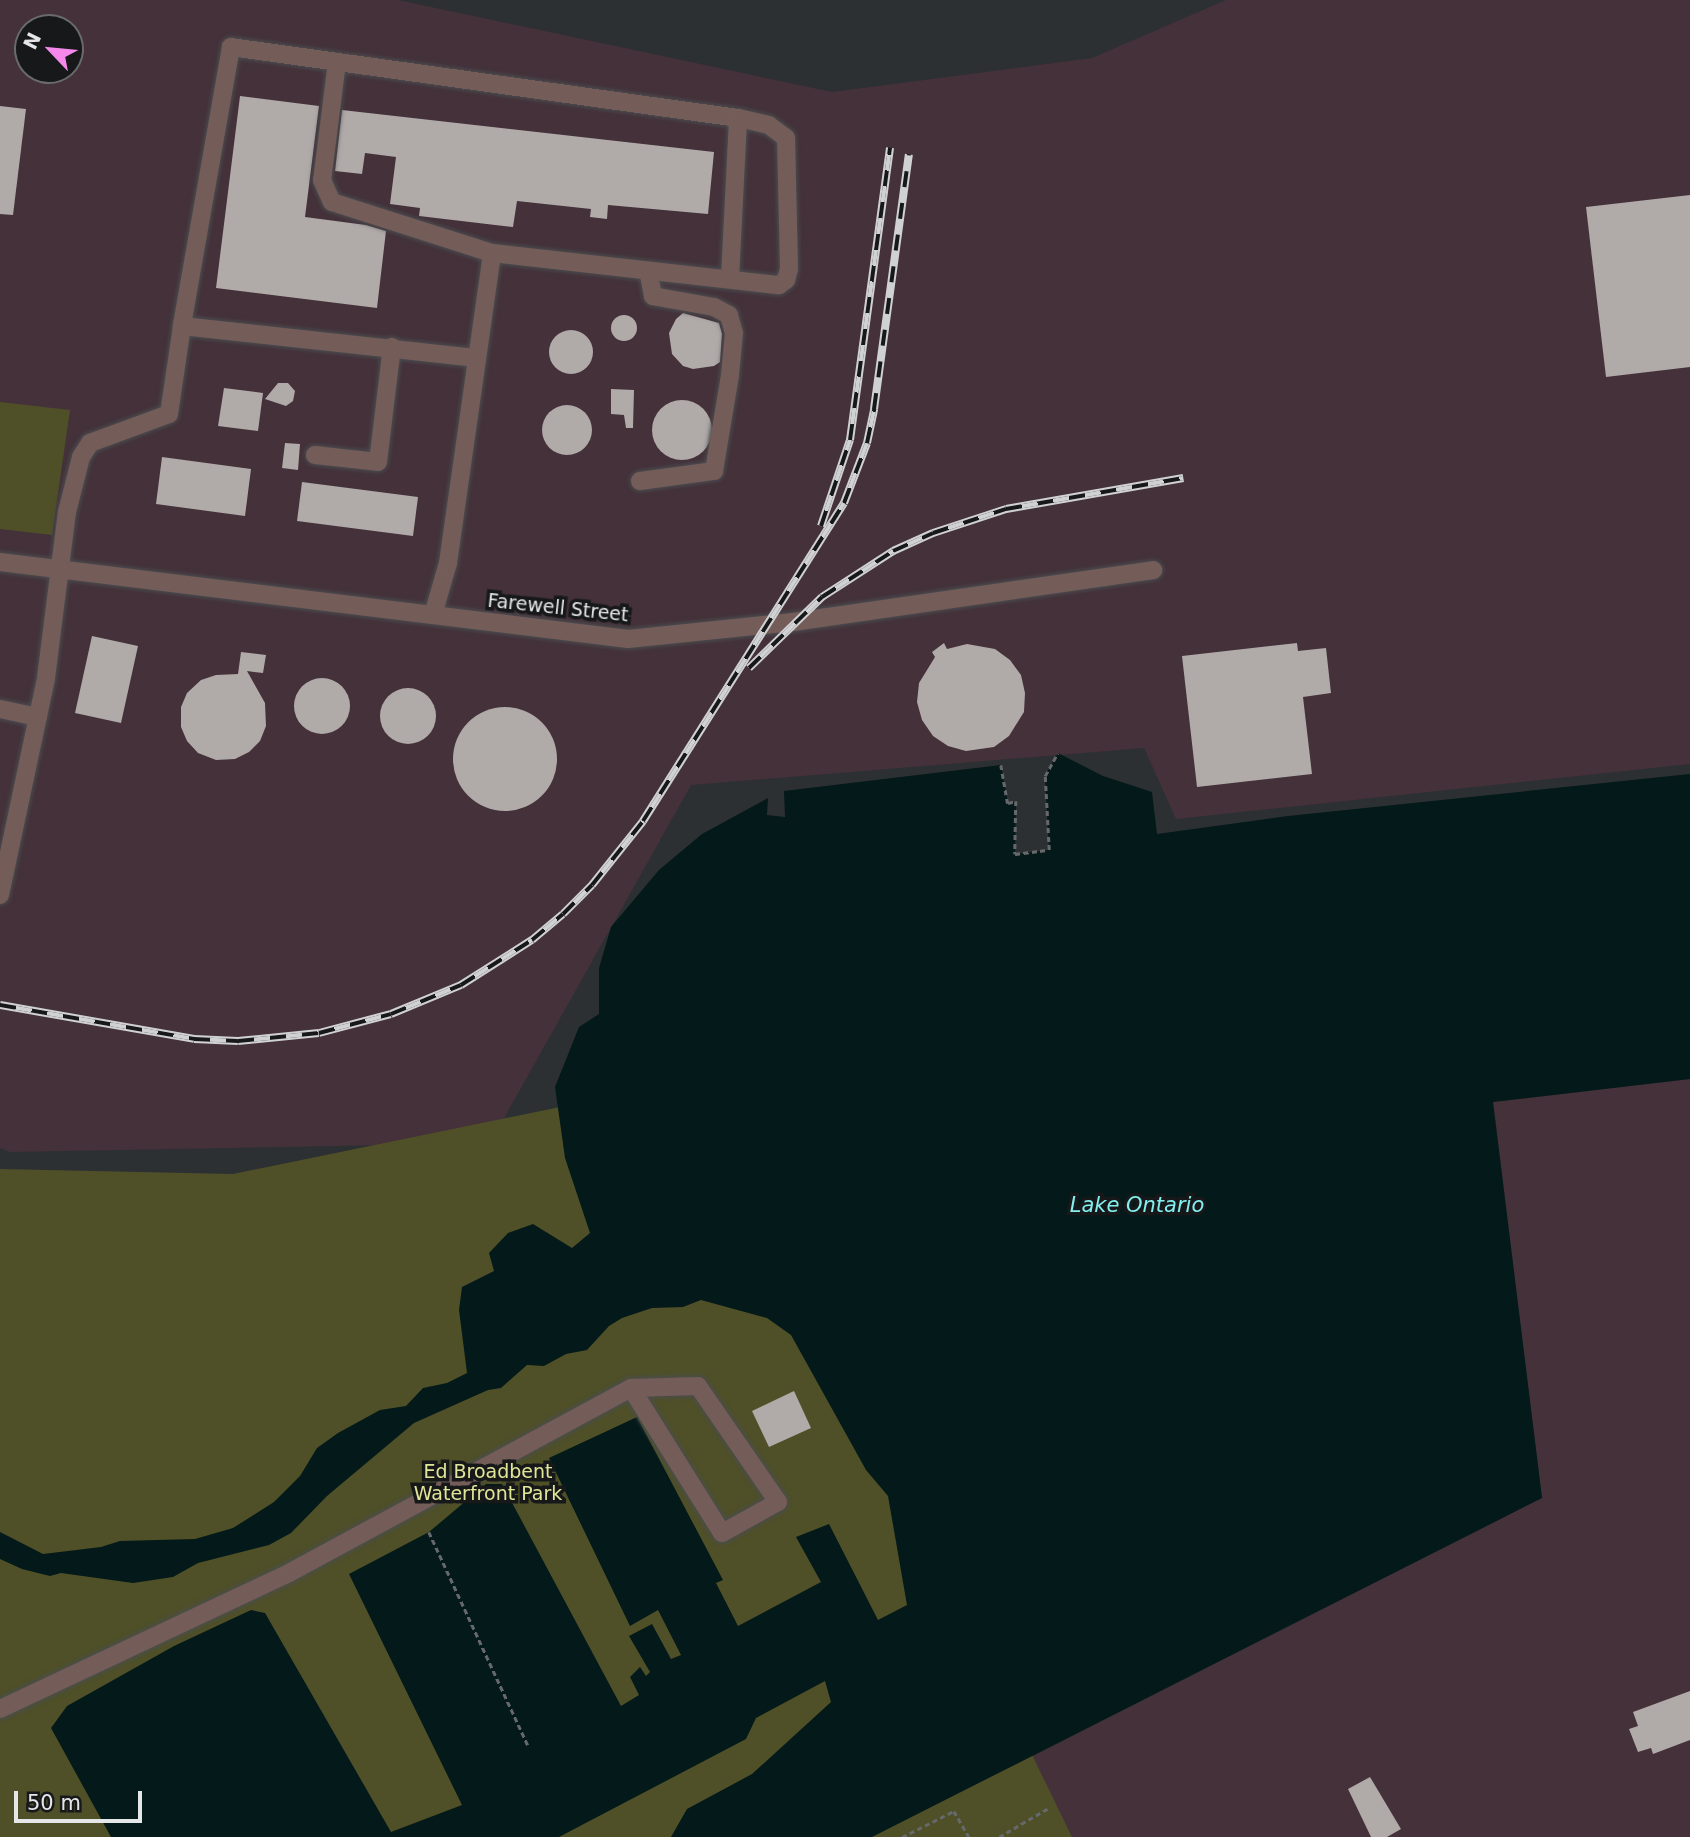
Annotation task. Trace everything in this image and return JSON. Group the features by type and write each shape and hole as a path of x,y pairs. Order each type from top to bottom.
{"street":[{"path":"0,895 38,717 62,570 67,512 81,457 90,443 169,414 231,47 738,118 769,125 786,138 789,269 786,280 779,285 492,253 332,202 322,180 337,62"},
{"path":"730,278 738,118"},
{"path":"433,615 448,563 492,253"},
{"path":"640,481 714,471 734,333 729,315 714,307 653,296 649,271"},
{"path":"182,326 475,358"},
{"path":"315,455 378,461 392,347"},
{"name":"Farewell Street","path":"0,562 628,639 793,622 1153,570"},
{"path":"0,709 38,717"},
{"path":"0,1709 289,1573 631,1388 698,1385 778,1502 722,1533 631,1388"}],"path":[{"path":"1001,765 1008,803 1016,801 1015,854 1049,850 1045,776 1058,753"},
{"path":"429,1532 529,1746"},
{"path":"999,1837 1047,1809"},
{"path":"902,1837 954,1811 969,1837"}],"shaded area":[{"path":"0,0 398,0 832,92 1092,58 1226,0 1690,0 1690,764 1176,819 1144,748 691,785 490,1143 10,1152 0,1148"},
{"path":"1690,1079 1690,1837 1072,1837 1031,1757 1542,1498 1493,1101"}],"green space":[{"path":"0,402 70,410 52,535 0,529"},
{"name":"Ed Broadbent Waterfront Park","path":"599,1099 809,1296 1072,1837 0,1837 0,1169 233,1174"}],"water":[{"name":"Lake Ontario","path":"1058,753 1103,776 1152,792 1157,834 1288,816 1690,774 1690,1079 1493,1102 1542,1498 872,1837 671,1837 687,1809 752,1774 831,1702 825,1681 756,1718 746,1739 559,1837 111,1837 51,1728 67,1706 174,1646 251,1610 265,1613 391,1832 462,1805 349,1574 429,1532 486,1484 502,1484 621,1706 639,1695 630,1677 640,1667 646,1676 650,1672 629,1636 652,1624 671,1659 681,1655 658,1610 630,1626 549,1458 637,1417 723,1580 716,1583 738,1626 821,1582 796,1537 829,1524 878,1620 907,1605 888,1496 866,1470 791,1335 767,1318 701,1300 683,1307 652,1308 622,1318 609,1326 587,1350 566,1354 544,1366 527,1365 501,1388 488,1390 414,1423 327,1496 291,1533 269,1545 198,1563 173,1577 133,1583 61,1573 50,1576 22,1569 0,1559 0,1532 43,1554 101,1547 120,1541 195,1539 233,1528 274,1502 300,1476 317,1448 338,1433 380,1410 406,1406 423,1388 447,1383 467,1373 459,1310 462,1287 494,1271 489,1253 508,1233 533,1224 572,1248 590,1233 565,1158 555,1087 579,1027 599,1014 599,968 611,927 659,870 702,834 768,798 767,815 785,817 784,791 1001,765 1008,803 1016,801 1015,854 1049,850 1045,776"}],"building":[{"path":"240,96 319,106 305,217 366,225 386,231 377,308 216,288"},
{"path":"0,106 26,109 13,215 0,214"},
{"path":"342,110 714,152 708,214 608,205 607,219 590,217 591,209 517,201 513,227 419,216 420,208 390,204 396,157 365,153 362,174 335,171"},
{"path":"1690,195 1690,367 1606,377 1586,207"},
{"path":"683,313 719,323 722,334 720,362 714,366 693,369 683,366 672,354 669,333 676,319"},
{"path":"624,315 633,319 637,328 633,337 624,341 615,337 611,328 615,319"},
{"path":"571,330 586,337 593,352 586,367 571,374 556,367 549,352 556,337"},
{"path":"278,383 288,383 295,391 293,401 286,406 265,399"},
{"path":"224,388 263,393 258,431 218,426"},
{"path":"611,389 634,390 633,428 626,428 624,415 611,414"},
{"path":"682,400 699,405 707,413 712,430 707,447 699,455 682,460 665,455 657,447 652,430 657,413 665,405"},
{"path":"567,405 585,412 592,430 585,448 567,455 549,448 542,430 549,412"},
{"path":"285,443 300,444 298,470 282,468"},
{"path":"162,457 251,469 245,516 156,504"},
{"path":"302,482 418,497 413,536 297,521"},
{"path":"92,636 138,646 121,723 75,713"},
{"path":"944,643 947,649 967,644 995,649 1010,660 1021,675 1025,693 1024,712 1009,736 994,747 966,751 948,746 933,736 922,720 917,702 919,683 935,657 932,652"},
{"path":"1297,643 1298,651 1326,648 1331,693 1303,697 1312,774 1197,787 1182,656"},
{"path":"241,652 266,655 263,673 247,671 265,703 266,726 260,741 249,752 235,759 216,760 198,753 187,741 181,727 181,707 187,693 201,680 216,675 238,674"},
{"path":"322,678 333,680 342,686 348,695 348,717 342,726 333,732 322,734 311,732 302,726 296,717 294,706 296,695 302,686 311,680"},
{"path":"408,688 419,690 428,696 434,705 434,727 428,736 419,742 408,744 397,742 388,736 382,727 380,716 382,705 388,696 397,690"},
{"path":"505,707 525,711 542,722 553,739 557,759 553,779 542,796 525,807 505,811 485,807 468,796 457,779 453,759 457,739 468,722 485,711"},
{"path":"794,1391 811,1428 769,1447 752,1411"},
{"path":"1690,1691 1690,1740 1653,1754 1651,1748 1638,1752 1629,1729 1638,1726 1633,1712"},
{"path":"1370,1777 1401,1829 1387,1837 1371,1837 1348,1789"}],"railway":[{"path":"821,526 850,440 890,148"},
{"path":"0,1005 194,1039 238,1041 319,1033 391,1014 461,985 532,940 563,914 592,885 643,821 844,503 867,443 874,409 909,154"},
{"path":"749,668 822,597 893,551 933,533 1006,509 1183,478"}]}
